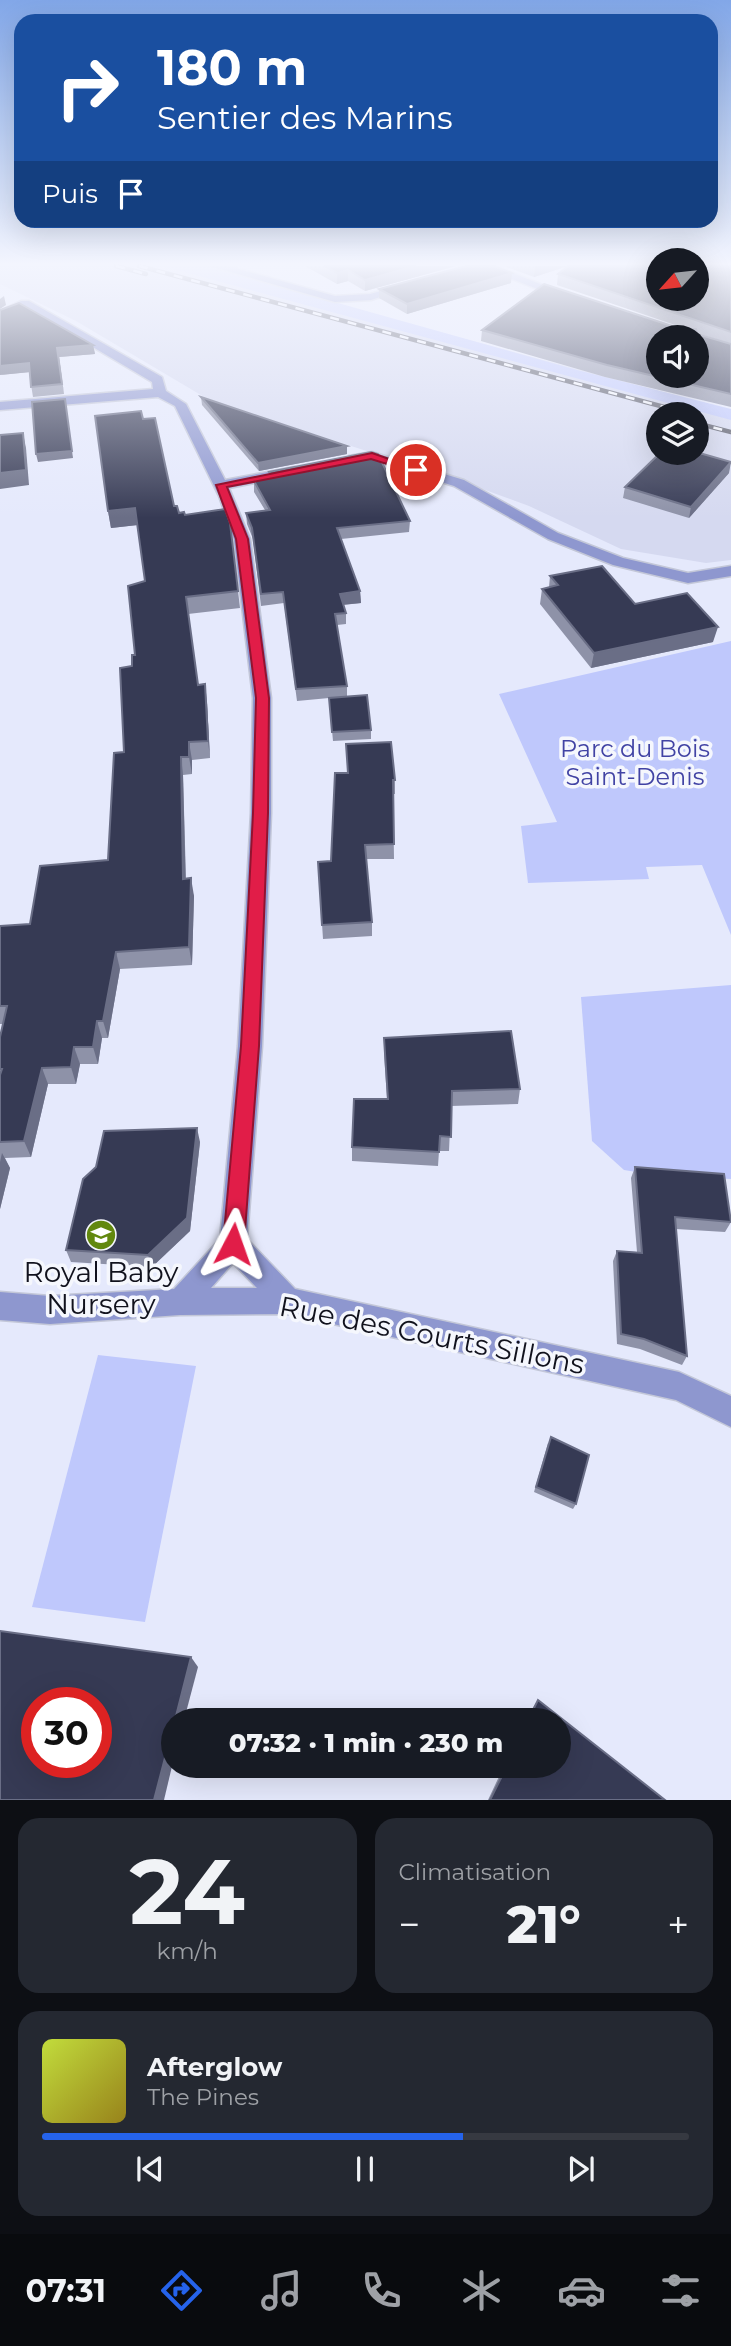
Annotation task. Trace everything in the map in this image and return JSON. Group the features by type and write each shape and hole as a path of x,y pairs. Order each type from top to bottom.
{"street":[{"path":"106,350 158,380 160,393"},
{"path":"0,406 160,393 180,404 186,412 221,485 242,539 262,698 261,813 250,1046 233,1244 180,1302"},
{"path":"332,464 372,456 459,483 553,536 637,567 688,578 731,571"},
{"path":"221,485 306,469"},
{"path":"233,1244 288,1301"},
{"name":"Rue des Courts Sillons","path":"0,1306 50,1310 180,1302 288,1301 679,1387 731,1412"}],"shaded area":[{"path":"125,350 506,350 701,402 646,402 646,465 709,465 709,404 731,410 731,560 706,563 621,549 529,506 211,401"}],"green space":[{"path":"472,350 506,350 703,402 664,402"},
{"path":"709,403 731,409 731,420 709,414"},
{"name":"Parc du Bois Saint-Denis","path":"731,641 731,935 702,865 646,867 649,879 528,883 521,826 557,822 499,694"},
{"path":"731,985 731,1179 655,1175 624,1170 592,1141 581,997"},
{"path":"98,1355 196,1366 145,1622 32,1607"}],"building":[{"path":"0,350 57,350 62,384 31,387 29,363 0,366"},
{"path":"553,350 646,350 646,374 607,365"},
{"path":"709,350 731,350 731,394 705,388 709,388"},
{"path":"201,397 347,446 258,463"},
{"path":"65,399 72,451 36,454 32,402"},
{"path":"141,411 143,419 155,418 174,506 177,506 179,513 184,512 185,515 225,509 230,523 238,591 186,597 198,685 205,684 208,741 189,742 189,757 181,757 183,879 191,878 189,947 116,952 103,1021 97,1021 93,1047 74,1047 71,1067 42,1068 24,1141 0,1142 0,1037 7,1006 0,1006 0,926 30,924 40,866 108,860 114,753 124,752 120,668 132,666 132,655 135,655 128,586 145,581 135,508 108,511 95,416"},
{"path":"23,433 26,470 0,473 0,435"},
{"path":"371,452 378,454 410,521 337,528 360,591 340,594 346,613 335,614 347,686 296,689 283,592 261,594 252,528 246,513 270,510 254,481 273,477 269,472"},
{"path":"709,456 731,462 691,507 625,487 648,465 709,465"},
{"path":"602,566 635,604 687,593 718,627 594,653 542,589 558,585 550,576"},
{"path":"367,695 371,730 332,732 329,698"},
{"path":"391,742 395,780 394,844 365,845 372,922 322,925 318,862 331,861 335,773 348,773 346,744"},
{"path":"511,1031 520,1089 452,1091 451,1137 440,1136 439,1152 352,1147 354,1099 388,1099 384,1038"},
{"path":"197,1128 187,1218 148,1255 66,1250 83,1179 96,1167 104,1131"},
{"path":"635,1167 724,1174 731,1222 675,1217 687,1356 644,1339 621,1334 617,1251 642,1253"},
{"path":"551,1437 589,1455 576,1504 536,1487"},
{"path":"0,1631 191,1657 178,1708 161,1708 161,1773 154,1800 0,1800"},
{"path":"538,1700 548,1708 534,1708"},
{"path":"571,1726 665,1800 490,1800 501,1778 571,1778"}],"railway":[{"path":"452,350 646,402"},
{"path":"709,426 731,432"}],"place":[{"name":"Royal Baby Nursery","path":"101,1235"}],"route":[{"path":"233,1244 250,1046 261,813 262,698 242,539 221,485 372,456 416,470"}]}
